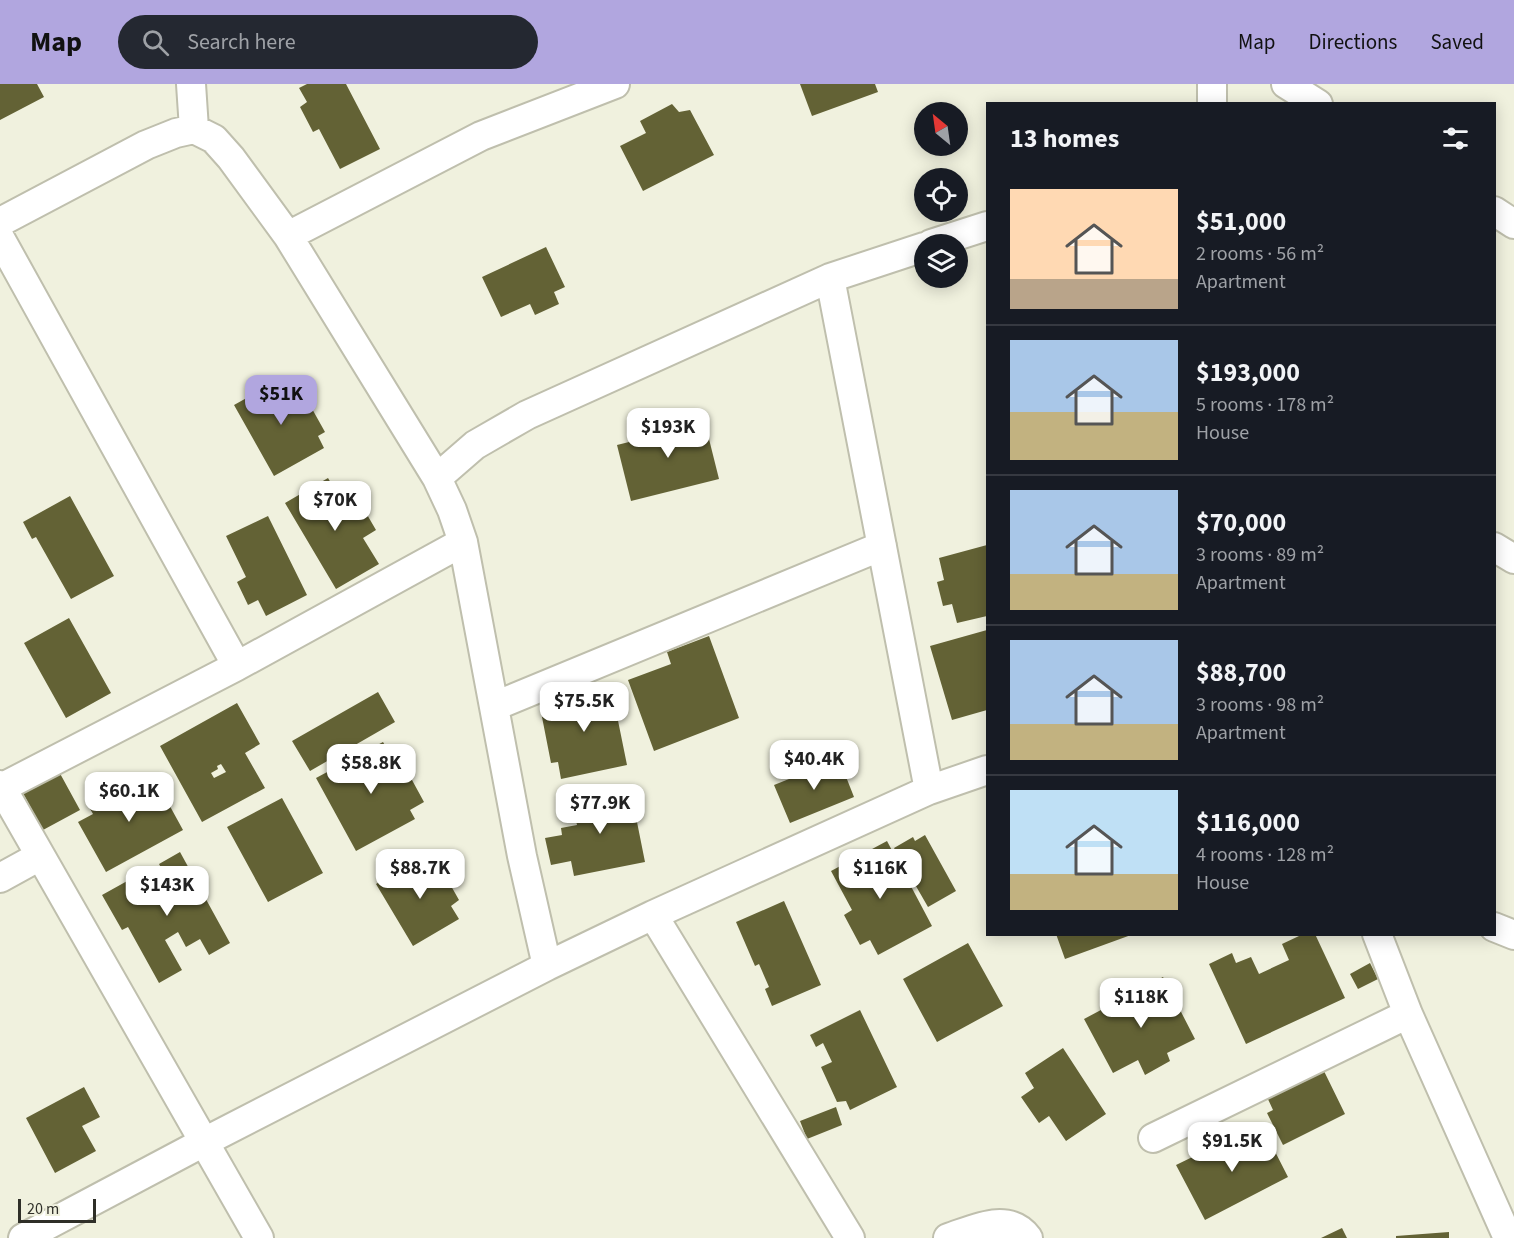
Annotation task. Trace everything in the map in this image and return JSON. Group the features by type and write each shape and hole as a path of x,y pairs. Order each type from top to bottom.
{"street":[{"path":"191,84 194,129"},
{"path":"288,236 481,136 615,84"},
{"path":"1212,84 1212,102"},
{"path":"1286,84 1315,102"},
{"path":"0,222 146,145 176,133 194,129 214,139 231,158 288,236 437,478 452,510 464,542 522,856 547,966"},
{"path":"1496,212 1514,224"},
{"path":"962,234 986,226"},
{"path":"0,238 237,666"},
{"path":"437,478 475,445 527,415 830,278 914,250"},
{"path":"830,278 929,790"},
{"path":"259,1238 1,786 237,666 464,542"},
{"path":"495,706 882,546"},
{"path":"1496,548 1514,560"},
{"path":"23,1238 204,1142 547,966 653,915 929,790 986,770"},
{"path":"0,878 40,856"},
{"path":"653,915 850,1238"},
{"path":"1496,928 1514,935"},
{"path":"1378,936 1408,1014 1508,1238"},
{"path":"1153,1138 1408,1014"},
{"path":"948,1238 990,1224 1006,1224 1018,1228 1028,1238"}],"building":[{"path":"0,84 37,84 44,97 0,120"},
{"path":"307,84 346,84 380,149 340,169 319,129 313,132 300,107 307,102 299,88"},
{"path":"800,84 875,84 878,92 812,116"},
{"path":"672,104 679,112 690,110 714,155 643,191 620,146 646,133 640,121"},
{"path":"546,247 565,287 554,292 559,304 535,315 530,304 501,317 482,277"},
{"path":"284,377 298,402 306,398 325,432 318,436 324,448 274,476 234,405"},
{"path":"683,416 686,428 705,423 719,479 631,501 617,445 653,436 650,424"},
{"path":"328,478 342,502 355,494 376,530 363,538 379,564 336,589 285,503"},
{"path":"70,496 114,576 71,599 36,537 32,539 23,522"},
{"path":"268,516 307,595 266,616 258,600 248,605 237,582 246,577 226,536"},
{"path":"986,545 986,616 957,623 952,604 943,606 937,582 944,580 939,558"},
{"path":"69,618 111,693 66,718 24,643"},
{"path":"986,630 986,710 952,720 930,646"},
{"path":"709,636 739,718 654,751 628,680 671,664 667,652"},
{"path":"611,686 627,765 561,779 558,762 551,763 542,717 550,715 547,699"},
{"path":"378,692 395,722 310,771 292,741"},
{"path":"237,703 260,744 245,753 265,788 202,822 160,746","holes":["221,764 226,772 214,778 211,773"]},
{"path":"383,742 394,761 400,758 424,802 410,810 415,819 356,851 316,778"},
{"path":"839,759 854,797 790,823 774,785"},
{"path":"57,768 80,810 43,830 20,788"},
{"path":"155,779 183,830 106,872 78,822 93,814 88,805 133,780 138,789"},
{"path":"630,787 645,862 574,876 571,861 551,865 545,838 562,835 561,828 577,825 573,807 593,803 591,795"},
{"path":"282,798 323,873 268,902 227,827"},
{"path":"925,835 956,891 928,907 894,848 913,837 915,841"},
{"path":"887,841 932,926 878,955 870,940 860,945 844,915 852,910 831,871"},
{"path":"180,852 230,943 209,955 200,939 186,947 178,932 165,940 182,970 159,983 128,927 122,930 102,895 129,880 139,898 169,882 159,864"},
{"path":"422,857 433,876 442,870 459,900 451,906 459,919 413,946 376,884"},
{"path":"784,901 821,985 772,1006 765,989 769,987 759,964 755,966 736,922"},
{"path":"1057,936 1128,936 1065,959"},
{"path":"1299,936 1316,936 1345,998 1246,1044 1209,964 1232,953 1236,963 1251,957 1259,974 1289,960 1282,944"},
{"path":"968,943 1003,1006 937,1042 903,979"},
{"path":"1370,963 1378,979 1358,989 1350,974"},
{"path":"1163,977 1195,1039 1167,1053 1170,1061 1145,1075 1138,1060 1113,1073 1084,1019"},
{"path":"860,1010 897,1087 850,1110 846,1101 837,1102 821,1067 832,1062 823,1043 816,1047 810,1035"},
{"path":"1063,1048 1106,1114 1066,1141 1049,1116 1039,1123 1021,1097 1034,1088 1025,1073"},
{"path":"1322,1067 1345,1114 1283,1145 1267,1113 1273,1110 1266,1095"},
{"path":"84,1087 100,1117 82,1126 96,1151 55,1173 26,1118"},
{"path":"836,1107 842,1125 807,1139 800,1121"},
{"path":"1263,1128 1288,1177 1205,1220 1176,1165 1213,1147 1215,1153"},
{"path":"1342,1228 1347,1238 1321,1238"},
{"path":"1449,1232 1449,1238 1396,1238 1396,1236"}]}
